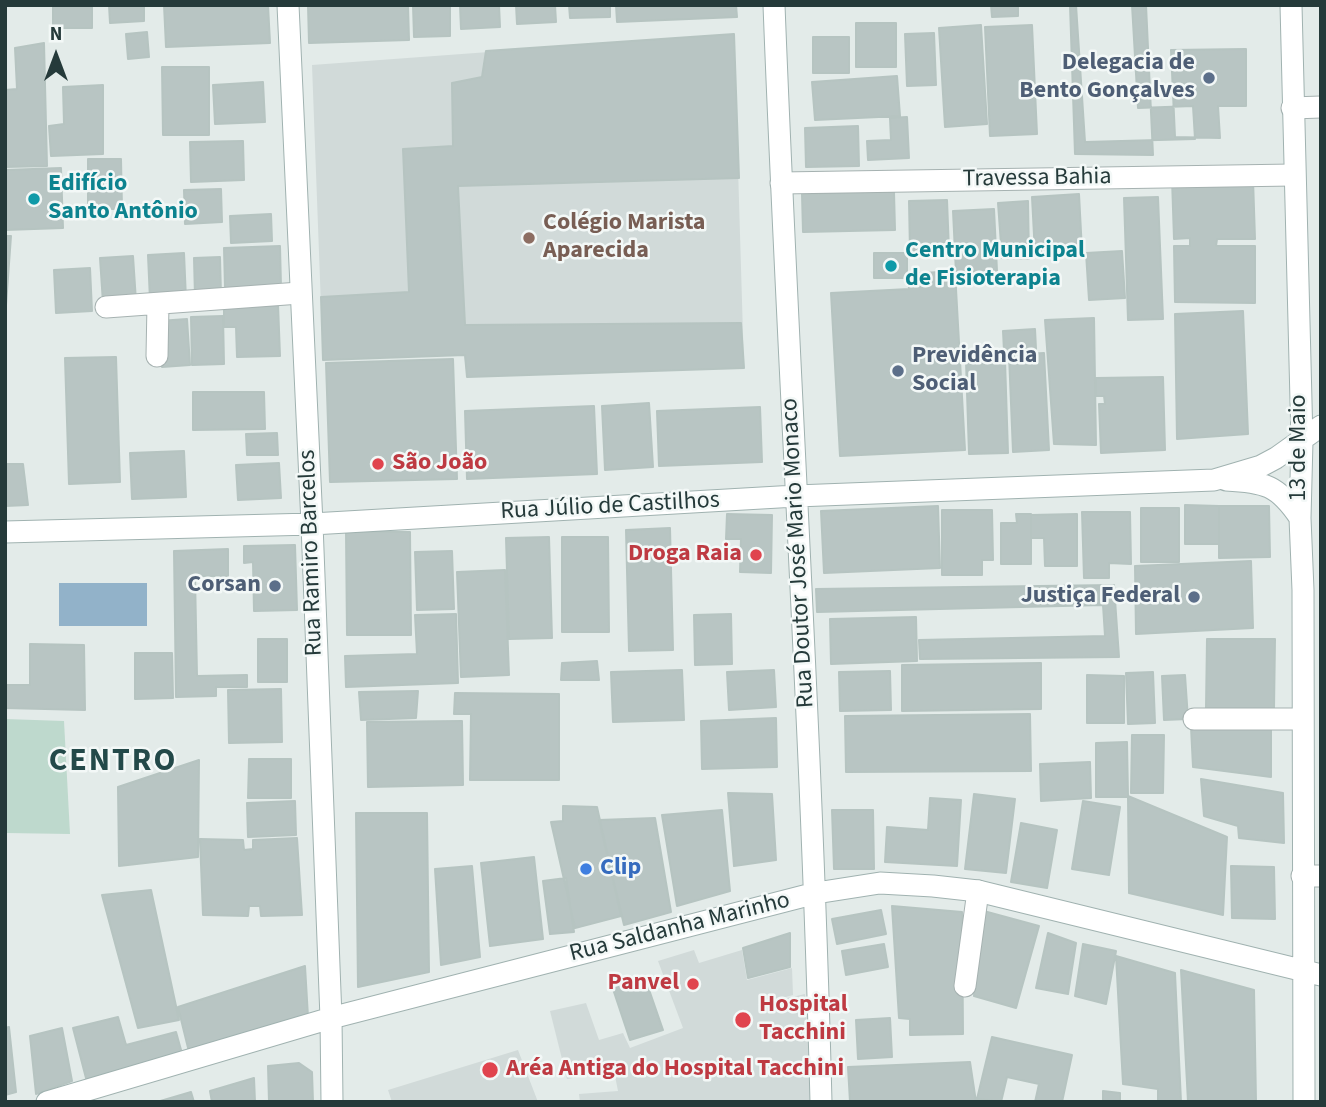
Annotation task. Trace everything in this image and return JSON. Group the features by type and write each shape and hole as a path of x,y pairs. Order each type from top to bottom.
{"main road":[{"name":"Rua Ramiro Barcelos","path":"288,5 312,524 332,1102"},
{"name":"Rua Doutor José Mario Monaco","path":"775,5 781,183 816,893 821,1102"},
{"name":"13 de Maio","path":"1291,5 1293,175 1302,441 1300,518 1312,586 1301,719 1311,876 1313,973 1304,1102"},
{"path":"1292,108 1321,107"},
{"name":"Travessa Bahia","path":"781,183 1293,175"},
{"path":"106,307 300,293"},
{"path":"157,356 158,304"},
{"name":"Rua Júlio de Castilhos","path":"1214,480 1261,466 1321,426"},
{"name":"Rua Júlio de Castilhos","path":"5,532 312,524 796,496 1214,480 1249,481 1275,489 1287,498 1300,518"},
{"path":"1194,719 1301,719"},
{"name":"Rua Saldanha Marinho","path":"47,1102 331,1018 816,893 880,883 978,891 1313,973"},
{"path":"965,986 978,891"}],"shaded area":[{"name":"Colégio Marista Aparecida","path":"734,34 744,368 467,377 464,355 323,360 312,65"},
{"name":"Hospital Tacchini","path":"694,950 699,963 742,950 747,980 792,968 793,995 757,1005 805,994 812,1102 580,1102 579,1094 618,1091 614,1071 567,1079 550,1011 586,1003 599,1040 623,1033 630,1048 683,1028 658,961"},
{"name":"Aréa Antiga do Hospital Tacchini","path":"518,1050 538,1102 392,1102 388,1090"}],"green space":[{"path":"5,719 64,721 70,834 6,833"}],"water":[{"path":"59,583 147,583 147,626 59,626"}],"building":[{"path":"53,5 92,5 92,28 53,28"},
{"path":"109,5 144,5 144,21 110,23"},
{"path":"164,5 268,5 270,43 166,47"},
{"path":"308,5 408,5 409,40 309,43"},
{"path":"413,5 450,5 450,36 414,37"},
{"path":"460,5 499,5 500,27 461,29"},
{"path":"516,5 555,5 556,22 517,24"},
{"path":"569,5 610,5 610,17 570,18"},
{"path":"616,5 736,5 737,17 617,22"},
{"path":"991,5 1018,5 1018,16 992,17"},
{"path":"1070,5 1146,5 1153,155 1075,154"},
{"path":"1076,5 1132,5 1138,108 1193,106 1195,139 1085,142"},
{"path":"856,23 896,23 896,67 856,67"},
{"path":"981,25 987,124 945,127 939,28"},
{"path":"1032,25 1037,134 990,136 985,27"},
{"path":"147,32 149,57 128,59 126,34"},
{"path":"934,33 936,85 907,86 905,34"},
{"path":"734,34 739,178 458,186 465,325 741,323 744,368 467,377 465,355 323,360 321,297 409,292 403,149 453,146 452,83 482,77 486,51"},
{"path":"813,37 849,37 849,73 813,73"},
{"path":"44,43 47,166 5,167 5,90 17,89 15,48"},
{"name":"Delegacia de Bento Gonçalves","path":"1246,49 1246,106 1218,106 1220,138 1175,137 1171,50"},
{"path":"162,67 209,67 209,135 163,135"},
{"path":"897,76 900,116 815,120 812,82"},
{"path":"263,82 265,122 215,124 213,85"},
{"path":"103,85 103,154 51,156 49,126 64,124 63,87"},
{"path":"907,117 909,158 868,160 867,141 891,140 890,118"},
{"path":"858,126 859,166 806,167 805,128"},
{"path":"243,141 244,180 191,182 190,142"},
{"path":"88,159 121,159 122,209 88,209"},
{"name":"Edifício Santo Antônio","path":"61,168 63,228 5,230 5,170"},
{"path":"1172,179 1253,179 1255,239 1217,239 1216,246 1255,246 1255,303 1175,302 1174,246 1190,246 1190,238 1174,239"},
{"path":"221,189 222,222 185,224 184,190"},
{"path":"894,192 895,230 803,232 802,194"},
{"path":"1079,194 1082,251 1035,254 1032,197"},
{"path":"1158,197 1163,319 1128,320 1124,198"},
{"path":"947,200 949,251 910,252 909,201"},
{"path":"1028,201 1029,259 1002,258 998,203"},
{"path":"994,209 997,271 956,273 953,211"},
{"path":"271,214 272,241 231,243 230,216"},
{"path":"5,236 11,236 5,319"},
{"path":"280,246 281,287 225,288 224,248"},
{"path":"1122,251 1125,298 1089,300 1086,253"},
{"path":"184,253 186,299 150,300 148,255"},
{"name":"Centro Municipal de Fisioterapia","path":"874,253 907,253 907,278 874,278"},
{"path":"133,256 136,301 103,303 100,258"},
{"path":"220,257 221,296 195,297 194,258"},
{"path":"90,268 92,311 56,313 54,270"},
{"name":"Previdência Social","path":"955,271 965,450 840,456 831,293 909,289 908,274"},
{"path":"278,304 280,356 237,357 236,327 224,327 224,306"},
{"path":"1243,311 1248,434 1177,439 1175,314"},
{"path":"223,316 224,364 192,365 191,317"},
{"path":"1094,318 1096,445 1054,444 1045,320"},
{"path":"187,319 190,365 162,367 159,321"},
{"path":"1035,329 1036,349 1004,351 1003,331"},
{"path":"1044,353 1049,450 1013,452 1009,355"},
{"path":"116,357 120,482 69,484 65,358"},
{"path":"453,359 457,479 330,482 326,363"},
{"path":"1005,360 1008,453 969,454 966,361"},
{"path":"1163,377 1165,450 1101,453 1099,404 1105,404 1104,396 1096,396 1096,378"},
{"path":"193,392 264,392 265,429 193,430"},
{"path":"649,403 653,467 605,470 602,406"},
{"path":"594,406 597,474 467,479 465,411"},
{"path":"760,407 762,462 659,466 657,411"},
{"path":"277,433 278,455 247,455 246,434"},
{"path":"184,451 186,497 132,499 130,453"},
{"path":"279,463 281,498 238,500 236,465"},
{"path":"5,464 23,464 28,505 5,506"},
{"path":"1185,505 1219,506 1219,544 1185,544"},
{"path":"938,506 940,568 824,573 821,511"},
{"path":"1219,506 1269,506 1270,557 1219,558"},
{"path":"1141,508 1179,508 1179,562 1141,562"},
{"path":"942,510 992,510 993,560 982,560 982,575 942,575"},
{"path":"1082,512 1130,512 1131,564 1109,563 1109,578 1084,578"},
{"name":"Droga Raia","path":"727,514 772,515 771,573 740,572 741,539 726,539"},
{"path":"1016,514 1031,514 1031,564 1001,564 1001,523 1017,523"},
{"path":"1077,514 1077,566 1045,566 1044,538 1031,538 1031,515"},
{"path":"670,528 673,650 629,651 626,530"},
{"path":"346,532 410,532 411,635 347,635"},
{"path":"549,537 552,638 509,639 506,538"},
{"path":"562,537 608,537 609,632 562,632"},
{"name":"Corsan","path":"295,545 297,610 254,611 253,562 244,563 244,546"},
{"path":"228,549 228,576 195,576 197,676 247,675 247,687 216,687 216,696 176,697 174,551"},
{"path":"452,551 454,609 417,610 415,552"},
{"name":"Justiça Federal","path":"1251,561 1253,628 1136,634 1135,566"},
{"path":"505,570 509,675 461,677 457,572"},
{"path":"1114,585 1119,657 920,659 919,640 1105,636 1103,605 817,612 816,589"},
{"path":"456,614 458,683 346,687 345,656 417,654 415,615"},
{"path":"731,614 732,664 695,665 694,615"},
{"path":"916,617 917,661 831,664 830,619"},
{"path":"258,639 287,639 287,682 258,682"},
{"path":"1207,639 1275,639 1274,709 1206,708"},
{"path":"30,644 84,645 85,710 5,708 5,685 30,685"},
{"path":"135,653 172,653 173,698 135,699"},
{"path":"597,661 599,680 561,680 562,663"},
{"path":"1041,663 1041,709 902,711 902,665"},
{"path":"682,670 684,720 613,722 611,672"},
{"path":"774,670 776,707 729,710 727,672"},
{"path":"890,671 891,710 840,711 839,672"},
{"path":"1153,672 1155,723 1128,724 1126,673"},
{"path":"1087,675 1124,676 1124,723 1087,723"},
{"path":"1185,675 1188,719 1164,720 1162,676"},
{"path":"281,689 282,742 229,743 228,690"},
{"path":"418,691 416,718 361,720 359,692"},
{"path":"455,693 559,694 559,780 470,780 471,714 454,714"},
{"path":"1030,714 1031,771 846,772 845,716"},
{"path":"776,718 777,767 702,769 701,721"},
{"path":"462,721 463,785 368,787 367,722"},
{"path":"1191,727 1271,728 1271,777 1193,767"},
{"path":"1132,735 1164,735 1163,793 1131,793"},
{"path":"1127,742 1128,797 1096,797 1096,743"},
{"path":"249,759 291,759 291,798 248,798"},
{"path":"199,760 198,857 119,866 118,787"},
{"path":"1090,762 1091,798 1041,801 1040,764"},
{"path":"1201,779 1283,793 1284,843 1239,838 1238,826 1204,816"},
{"path":"728,793 772,794 776,860 734,866"},
{"path":"974,794 1015,799 1006,873 965,869"},
{"path":"1128,796 1227,837 1223,915 1129,893"},
{"path":"930,798 961,800 957,866 885,862 887,827 928,830"},
{"path":"295,801 296,835 248,837 247,803"},
{"path":"1083,801 1120,807 1109,875 1072,869"},
{"name":"Clip","path":"563,806 597,807 621,916 575,928 551,822 563,821"},
{"path":"722,810 730,891 677,906 662,815"},
{"path":"832,810 873,810 874,869 834,869"},
{"path":"356,813 427,813 429,972 358,987"},
{"path":"655,818 671,912 624,925 599,820"},
{"path":"1021,823 1057,830 1047,888 1011,882"},
{"path":"297,838 302,915 261,916 260,906 249,906 248,916 203,915 200,839 243,840 244,850 253,849 253,840"},
{"path":"534,857 543,939 490,946 481,863"},
{"path":"472,866 480,957 441,965 435,869"},
{"path":"1231,866 1274,867 1275,919 1232,918"},
{"path":"566,878 574,932 550,934 543,881"},
{"path":"151,890 179,1020 138,1028 102,895"},
{"path":"892,906 962,912 963,1034 910,1035 910,1019 899,1018"},
{"path":"881,910 886,934 837,944 832,919"},
{"path":"980,910 1039,926 1016,1008 974,996"},
{"path":"790,933 790,967 748,978 743,948"},
{"path":"1048,933 1076,943 1068,994 1036,988"},
{"path":"884,944 888,967 846,975 842,951"},
{"path":"1083,944 1116,951 1106,1004 1075,996"},
{"path":"1116,956 1175,973 1181,1102 1158,1102 1158,1089 1123,1084"},
{"path":"305,966 308,1017 190,1056 178,1007"},
{"path":"1181,970 1254,990 1256,1102 1188,1102"},
{"path":"645,978 663,1030 630,1040 613,989"},
{"path":"118,1017 126,1045 176,1032 183,1057 87,1082 73,1028"},
{"path":"890,1018 892,1057 858,1059 856,1020"},
{"path":"9,1027 16,1092 5,1095 5,1028"},
{"path":"62,1028 72,1081 36,1094 30,1036"},
{"path":"992,1037 1072,1055 1062,1102 1035,1102 1039,1084 1007,1077 1001,1102 977,1099"},
{"path":"970,1062 976,1102 850,1102 848,1067"},
{"path":"299,1063 312,1072 313,1102 269,1102 268,1066"},
{"path":"254,1078 255,1102 212,1102 210,1091"},
{"path":"1103,1091 1120,1093 1120,1102 1103,1102"},
{"path":"191,1092 194,1102 157,1102"}],"place":[{"name":"Delegacia de Bento Gonçalves","path":"1209,78"},
{"name":"Edifício Santo Antônio","path":"34,199"},
{"name":"Colégio Marista Aparecida","path":"529,238"},
{"name":"Centro Municipal de Fisioterapia","path":"891,266"},
{"name":"Previdência Social","path":"898,371"},
{"name":"São João","path":"378,464"},
{"name":"Droga Raia","path":"756,555"},
{"name":"Corsan","path":"275,586"},
{"name":"Justiça Federal","path":"1194,597"},
{"name":"Clip","path":"586,869"},
{"name":"Panvel","path":"693,984"},
{"name":"Hospital Tacchini","path":"743,1020"},
{"name":"Aréa Antiga do Hospital Tacchini","path":"490,1070"}],"district":[{"name":"CENTRO","path":"113,763"}]}
